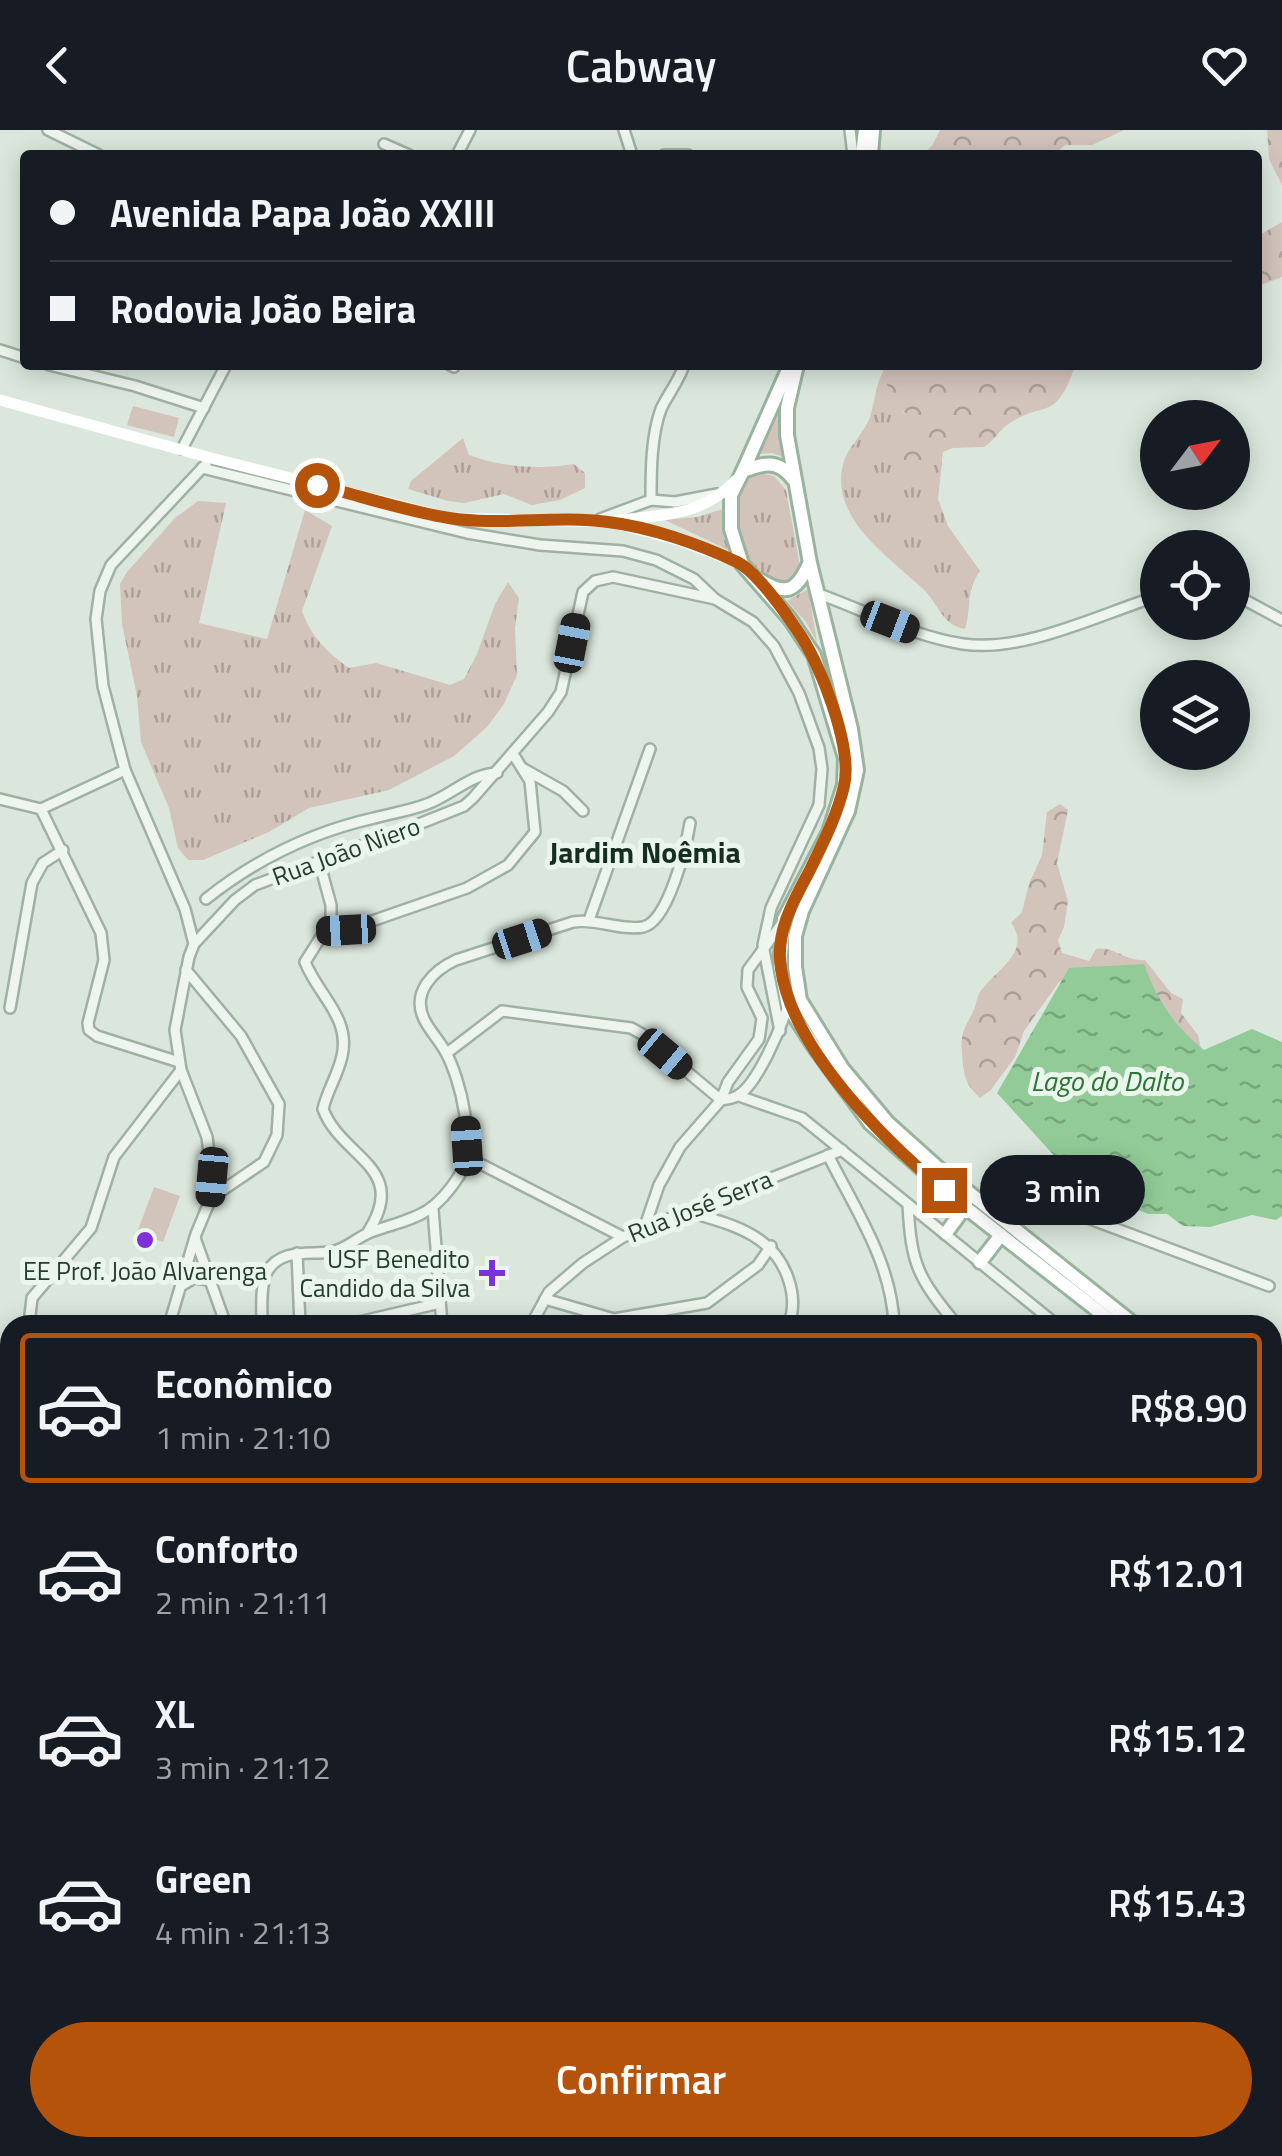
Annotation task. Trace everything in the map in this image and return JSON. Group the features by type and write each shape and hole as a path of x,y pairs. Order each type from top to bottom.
{"main road":[{"path":"792,370 731,495 731,529 742,564 790,619 814,655 845,758 844,786 829,832 784,920 780,966 788,1006 870,1122 964,1207 1007,1231 1121,1315"},
{"path":"793,370 788,434 816,593 851,729 857,770 848,812 802,911 795,936 800,1000 842,1068 888,1123 1104,1315"},
{"path":"0,400 182,450 206,463 449,518 611,522 681,541 742,564"},
{"path":"611,522 696,509 724,494 740,475 765,463 785,469 797,485"},
{"path":"753,576 784,590 801,581 810,563"},
{"path":"946,1232 964,1207"},
{"path":"980,1262 1007,1231"}],"street":[{"path":"48,130 89,150"},
{"path":"384,144 398,150"},
{"path":"69,370 204,408"},
{"path":"182,450 223,370"},
{"path":"651,500 654,443 662,409 682,370"},
{"path":"194,944 185,909 125,770 103,686 96,619 100,591 111,565 206,463 467,533 656,560 694,579 715,599 754,622 774,646 810,722 822,769 819,805 771,908 763,945 780,1031"},
{"path":"596,521 651,500 675,502 703,494 724,494"},
{"name":"Rua João Niero","path":"172,1315 210,1198 207,1137 180,1066 175,1030 194,944 255,885 464,806 497,773 561,692 583,592 595,581 613,577 715,599"},
{"path":"816,593 916,632 967,644 1029,638 1140,602"},
{"path":"1250,603 1282,620"},
{"path":"589,920 650,749"},
{"path":"326,932 346,930 467,888 508,865 534,832 530,780 513,754"},
{"path":"522,768 563,792 583,810"},
{"path":"0,798 42,810 125,770"},
{"path":"206,898 277,851 376,817 418,808 452,793 474,776 497,773"},
{"path":"30,1315 32,1298 91,1228 114,1157 180,1066 90,1030 88,1022 104,960 101,933 42,810"},
{"path":"263,1315 266,1272 280,1259 297,1253 333,1252 368,1232 432,1209 458,1178 467,1157 465,1114 447,1053 422,1016 424,984 438,968 573,922 589,920 640,928 657,919 681,861 690,823"},
{"path":"10,1008 32,883 43,862 63,850"},
{"path":"318,861 332,921 305,962 341,1023 345,1041 322,1109 332,1128 373,1167 380,1184 378,1217 368,1232"},
{"path":"185,909 205,930"},
{"path":"644,1226 659,1185 680,1147 721,1100 728,1082 759,1039 762,1018 748,987 748,970 784,920"},
{"path":"186,970 242,1036 279,1104 277,1135 264,1162 210,1198"},
{"path":"739,1096 780,1031 788,1006"},
{"path":"447,1053 502,1011 631,1028 721,1100"},
{"path":"721,1100 739,1096 802,1118 1045,1315"},
{"name":"Rua José Serra","path":"537,1315 546,1299 582,1263 623,1237 842,1150"},
{"path":"828,1154 884,1266 894,1315"},
{"path":"467,1157 623,1237"},
{"path":"990,1211 1028,1195 1049,1193 1106,1225 1268,1286"},
{"path":"1007,1231 1028,1195"},
{"path":"908,1204 914,1261 924,1282 949,1315"},
{"path":"432,1209 441,1315"},
{"path":"686,1211 734,1226 771,1246 782,1263 794,1300 791,1315"},
{"path":"195,1237 222,1315"},
{"path":"639,1315 706,1304 758,1265 771,1246"},
{"path":"297,1253 300,1315"},
{"path":"181,1286 194,1278 209,1280"},
{"path":"546,1299 600,1315"},
{"path":"391,1315 440,1304"}],"green space":[{"path":"940,130 1124,130 1092,145 1065,145 1060,150 927,150"},
{"path":"1267,130 1282,130 1282,185 1269,159"},
{"path":"1282,222 1282,277 1262,284 1262,234"},
{"path":"883,370 1074,370 1054,404 1020,417 984,447 953,448 914,463 899,462 895,448 899,436 912,434 914,421 902,410"},
{"path":"883,372 904,413 914,420 913,434 943,452 938,499 948,526 980,571 971,593 965,629 950,623 927,594 865,535 845,502 841,484 843,464 867,423"},
{"path":"133,406 179,418 174,437 127,425"},
{"path":"780,411 783,457 759,454"},
{"path":"463,438 469,455 494,462 534,467 574,464 585,473 585,488 560,500 532,505 504,494 464,503 408,489 411,481"},
{"path":"759,473 774,476 786,490 800,566 793,581 781,588 768,582 746,559 734,526 737,494 745,481"},
{"path":"198,501 226,503 199,623 267,639 305,510 332,526 302,611 321,643 349,668 376,663 450,685 464,679 508,582 519,598 515,628 517,675 504,704 487,727 454,756 389,790 309,808 269,832 203,860 188,860 178,848 169,808 141,742 137,696 122,624 120,584 175,518"},
{"path":"723,509 728,550 665,520 697,517"},
{"path":"808,589 817,642 787,601"},
{"path":"1060,804 1068,810 1057,863 1068,901 1058,940 1062,953 1089,961 1096,949 1103,949 1145,960 1171,993 1183,999 1181,1013 1198,1035 1201,1049 1071,976 1059,982 1024,1031 1015,1057 991,1090 980,1098 965,1075 963,1034 980,992 1015,952 1017,933 1011,923 1022,912 1042,855 1047,812"},
{"path":"154,1187 180,1196 163,1242 137,1233"}],"water":[{"name":"Lago do Dalto","path":"1144,964 1168,1011 1204,1050 1252,1029 1282,1042 1282,1216 1276,1220 1252,1215 1210,1227 1183,1226 1167,1214 1149,1214 1099,1195 1059,1161 997,1093 1069,968"}],"place":[{"name":"EE Prof. João Alvarenga","path":"145,1240"},
{"name":"USF Benedito Candido da Silva","path":"492,1273"}],"district":[{"name":"Jardim Noêmia","path":"645,853"}],"route":[{"path":"317,485 449,518 611,522 700,548 742,564 753,576 790,619 814,655 845,758 844,786 829,832 784,920 780,966 788,1006 870,1122 944,1190"}]}
